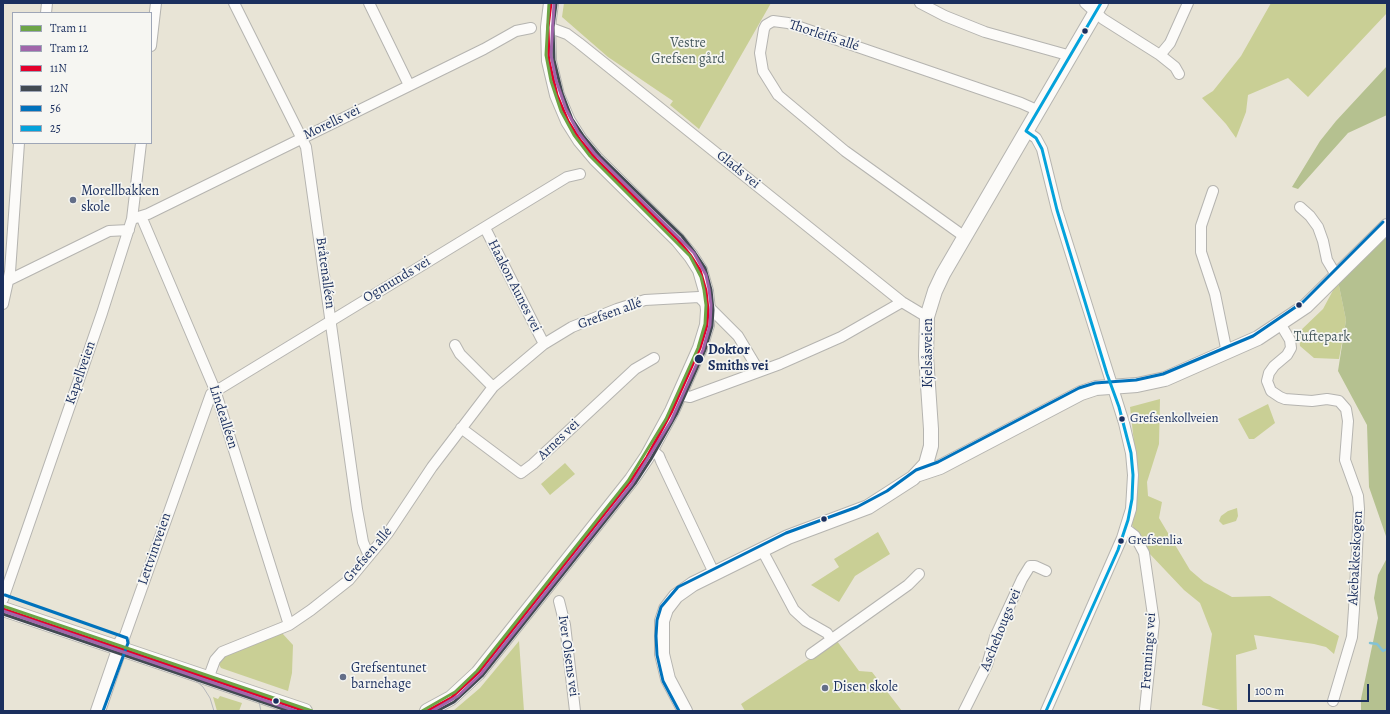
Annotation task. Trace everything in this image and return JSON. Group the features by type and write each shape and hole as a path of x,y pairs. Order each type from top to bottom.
{"street":[{"path":"152,37 156,3"},
{"name":"Bråtenalléen","path":"234,3 306,147 357,509 363,542 369,556"},
{"path":"369,3 409,85"},
{"path":"427,711 458,693 478,673 616,500 651,449 680,395 703,340 708,307 705,284 691,256 678,240 596,159 571,126 560,104 552,77 548,53 548,27 551,3"},
{"path":"920,3 946,16 985,32 1071,56"},
{"path":"1085,3 1098,8 1175,67 1179,74"},
{"path":"1160,55 1170,43 1188,3"},
{"name":"Kjelsåsveien","path":"684,711 671,687 665,671 661,644 662,621 666,609 676,596 692,584 762,550 806,530 859,512 890,494 919,474 928,460 931,446 926,356 927,317 943,274 1098,8"},
{"name":"Thorleifs allé","path":"965,237 845,151 778,94 763,71 761,61 760,43 766,25 773,21 788,23 1021,103 1038,111"},
{"name":"Glads vei","path":"548,27 567,34 579,43 902,302 927,317"},
{"name":"Morells vei","path":"137,217 409,85 516,31 531,28"},
{"path":"1026,131 1036,138 1042,149 1062,228 1129,443 1132,465 1132,499 1126,529 1046,711"},
{"path":"3,304 19,144"},
{"name":"Kapellveien","path":"3,599 102,313 129,230 137,217 141,144"},
{"name":"Ogmunds vei","path":"215,390 244,374 567,177 580,174"},
{"path":"1213,191 1201,226 1200,252 1215,294 1227,353"},
{"path":"1300,207 1310,216 1318,227 1324,241 1327,260 1336,275"},
{"name":"Lindealléen","path":"137,217 215,390 289,625"},
{"path":"919,474 940,467 1081,393 1096,388 1150,383 1165,379 1227,353 1258,338 1306,306 1387,226"},
{"name":"Haakon Aunes vei","path":"485,228 544,344"},
{"path":"6,281 109,231 129,230"},
{"name":"Grefsen allé","path":"208,679 215,660 222,652 289,625 349,580 388,533 432,467 493,387 544,344 572,327 645,300 699,297 717,317 724,320 738,336 759,371"},
{"path":"680,395 690,397 780,364 841,337 902,302"},
{"name":"Akebakkeskogen","path":"1281,324 1290,340 1291,348 1287,355 1274,366 1269,373 1267,381 1271,391 1285,399 1312,401 1334,399 1343,404 1346,409 1348,421 1345,460 1358,496 1359,509 1352,637 1333,701"},
{"path":"455,345 460,354 493,387"},
{"name":"Arnes vei","path":"461,428 521,474 635,369 654,358"},
{"name":"Lettvintveien","path":"98,711 208,398 215,390"},
{"path":"651,449 662,461 714,573"},
{"name":"Frennings vei","path":"1126,529 1135,536 1144,553 1154,622 1145,709"},
{"path":"762,550 794,610 806,621 827,633 831,639"},
{"name":"Aschehougs vei","path":"964,711 987,665 995,637 1022,578 1030,566 1035,566 1046,571"},
{"path":"811,654 908,585 920,574"},
{"path":"3,599 121,645 155,661 305,711"},
{"name":"Iver Olsens vei","path":"560,601 565,625 575,711"},
{"path":"3,609 121,645"}],"green space":[{"name":"Vestre Grefsen gård","path":"564,3 771,3 699,129 670,105 673,101 608,57 562,17"},
{"path":"1271,3 1387,3 1387,13 1308,97 1288,78 1248,95 1246,112 1236,138 1226,124 1202,98 1213,91 1241,56"},
{"path":"1387,66 1387,115 1348,133 1298,189 1292,187 1320,141 1336,121"},
{"path":"1387,236 1387,539 1369,487 1367,425 1338,371 1346,320 1338,281"},
{"name":"Tuftepark","path":"1338,281 1346,320 1339,359 1314,358 1300,346 1299,332 1323,309"},
{"path":"1160,399 1159,444 1147,482 1148,496 1162,502 1159,518 1190,570 1204,582 1232,597 1270,596 1339,636 1334,654 1326,647 1314,644 1254,635 1257,649 1236,655 1237,711 1224,711 1202,705 1212,634 1200,603 1184,590 1148,552 1132,525 1136,460 1130,407"},
{"path":"1268,404 1275,423 1254,439 1249,439 1238,419"},
{"path":"565,463 575,474 550,495 541,484"},
{"path":"1237,508 1238,516 1236,521 1223,525 1219,521 1221,516 1228,511"},
{"path":"878,532 890,554 855,576 839,602 811,585 839,567 834,559"},
{"path":"1387,558 1387,711 1361,711 1361,699 1378,618 1374,598 1378,575"},
{"path":"282,633 293,645 292,673 288,691 221,668 218,663 224,655"},
{"path":"519,641 524,711 453,711 480,688"},
{"name":"Disen skole","path":"837,641 859,671 872,672 902,711 745,711 741,704"},
{"path":"220,696 242,703 239,711 217,711 213,697 218,699"}],"waterway":[{"path":"1370,643 1377,644 1383,651 1387,649"}],"tram line":[{"name":"11","path":"422,711 455,692 477,671 628,481 666,419 698,348 705,324 706,305 704,290 701,277 690,256 590,156 574,135 561,111 551,81 546,55 549,3"},
{"name":"12","path":"432,711 458,696 481,674 632,484 671,421 703,350 710,325 711,305 706,275 694,253 594,153 578,132 566,109 556,80 551,55 554,4"},
{"name":"11","path":"3,606 312,711"},
{"name":"12","path":"3,611 296,711"},
{"path":"179,672 194,679 203,687 210,698 214,711"},
{"path":"228,683 252,694 259,702 261,711"}],"transit line":[{"name":"11N","path":"427,711 451,698 478,673 632,479 647,457 672,411 700,348 707,325 708,310 706,291 700,270 691,256 678,240 596,159 580,140 568,121 557,95 549,61 548,27 551,3"},
{"name":"25","path":"1046,711 1118,550 1128,520 1132,499 1133,475 1131,453 1119,407 1107,374 1057,210 1042,149 1036,138 1026,131 1101,3"},
{"name":"12N","path":"437,711 454,702 482,676 636,482 677,413 705,350 712,326 713,310 711,290 705,268 695,253 682,236 600,156 584,137 572,119 562,93 554,60 553,27 556,4"},
{"name":"56","path":"679,711 663,681 657,655 656,636 657,620 661,607 678,587 786,533 857,507 887,491 916,470 938,462 1079,388 1095,383 1136,380 1163,374 1253,336 1303,302 1383,222"},
{"name":"56","path":"5,595 127,638 128,643 103,711"},
{"name":"11N","path":"3,609 305,711"},
{"name":"12N","path":"3,614 289,711"}],"place":[{"name":"Morellbakken skole","path":"73,200"},
{"name":"Doktor Smiths vei","path":"699,359"},
{"name":"Grefsenkollveien","path":"1122,419"},
{"name":"Grefsenlia","path":"1121,541"},
{"name":"Grefsentunet barnehage","path":"343,677"},
{"name":"Disen skole","path":"825,688"}]}
